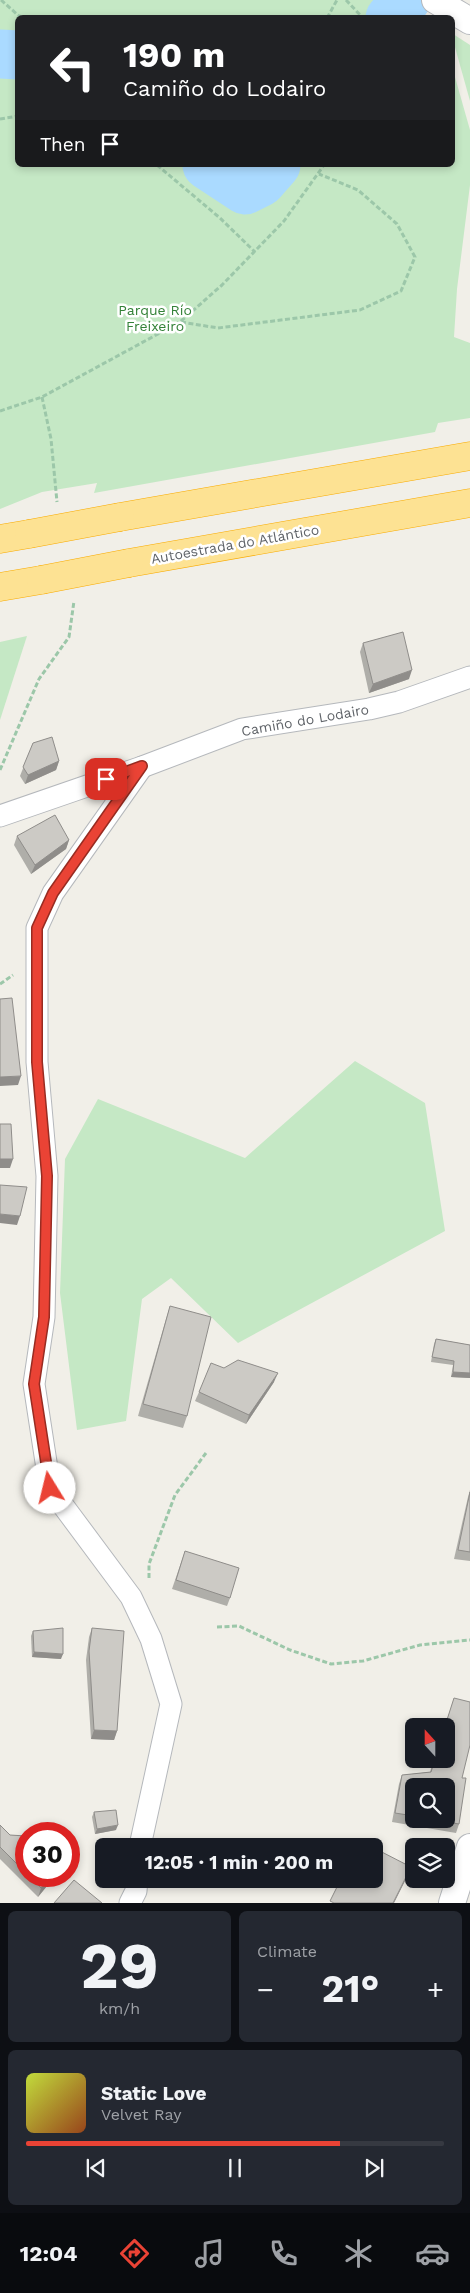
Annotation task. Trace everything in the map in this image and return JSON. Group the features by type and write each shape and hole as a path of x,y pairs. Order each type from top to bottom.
{"highway":[{"path":"0,539 470,456"},
{"name":"Autoestrada do Atlántico","path":"0,587 470,503"}],"street":[{"path":"435,0 470,21"},
{"name":"Camiño do Lodairo","path":"0,816 242,729 369,709 399,702 470,677"},
{"path":"142,766 53,893 37,928 37,1062 47,1176 44,1317 34,1384 50,1488 131,1597 151,1639 171,1704 142,1838"},
{"path":"452,1903 470,1847"},
{"path":"130,1903 136,1888"}],"path":[{"path":"329,15 337,0"},
{"path":"346,0 360,15"},
{"path":"2,1 18,15"},
{"path":"0,119 15,116"},
{"path":"159,167 220,218 255,252"},
{"path":"0,411 42,397 180,322 222,285 284,221 323,167"},
{"path":"180,322 218,328 360,310 401,291 415,257 398,224 358,190 319,174"},
{"path":"149,1583 149,1564 175,1495 206,1453"},
{"path":"217,1627 239,1626 290,1650 331,1664 363,1660 420,1645 470,1640"}],"green space":[{"name":"Parque Río Freixeiro","path":"0,0 383,0 407,15 15,15 15,167 455,167 455,77 470,130 470,185 457,289 454,337 470,343 470,418 438,423 435,432 94,493 97,483 42,492 0,509"},
{"path":"455,35 470,45 470,101 455,47"},
{"path":"27,636 0,720 0,642"},
{"path":"355,1061 425,1103 445,1231 238,1343 171,1278 142,1299 126,1421 77,1430 60,1293 65,1159 98,1099 245,1158"}],"building":[{"path":"403,632 412,670 373,684 363,643"},
{"path":"52,737 59,761 28,775 23,767 33,743"},
{"path":"55,815 69,840 35,865 17,836"},
{"path":"12,998 21,1076 0,1077 0,999"},
{"path":"0,1124 11,1124 13,1159 0,1159"},
{"path":"0,1185 27,1187 20,1216 0,1214"},
{"path":"170,1306 211,1317 187,1416 143,1404"},
{"path":"436,1339 470,1345 470,1373 453,1372 454,1361 432,1357"},
{"path":"238,1360 278,1373 249,1415 199,1392 211,1363 224,1368"},
{"path":"470,1492 470,1552 458,1550"},
{"path":"185,1551 239,1568 230,1598 176,1580"},
{"path":"63,1628 63,1654 34,1652 33,1631"},
{"path":"92,1628 124,1631 117,1731 94,1730 89,1651"},
{"path":"454,1698 470,1702 470,1745 462,1778 466,1778 459,1824 455,1823 455,1778 405,1778 405,1815 395,1813 402,1775 431,1772 432,1768 455,1768 455,1718 448,1718"},
{"path":"116,1810 118,1825 97,1829 94,1812"},
{"path":"0,1825 10,1835 15,1835 15,1862 0,1847"},
{"path":"383,1853 405,1864 405,1879 393,1903 334,1903 330,1901 336,1888 383,1888"},
{"path":"80,1885 102,1903 54,1903 68,1887 80,1887"}],"waterway":[{"path":"393,15 406,0"},
{"path":"0,54 15,55"},
{"path":"210,167 245,190 261,182 274,167"}],"route":[{"path":"50,1488 34,1384 44,1317 47,1176 37,1062 37,928 53,893 142,766 106,779"}]}
